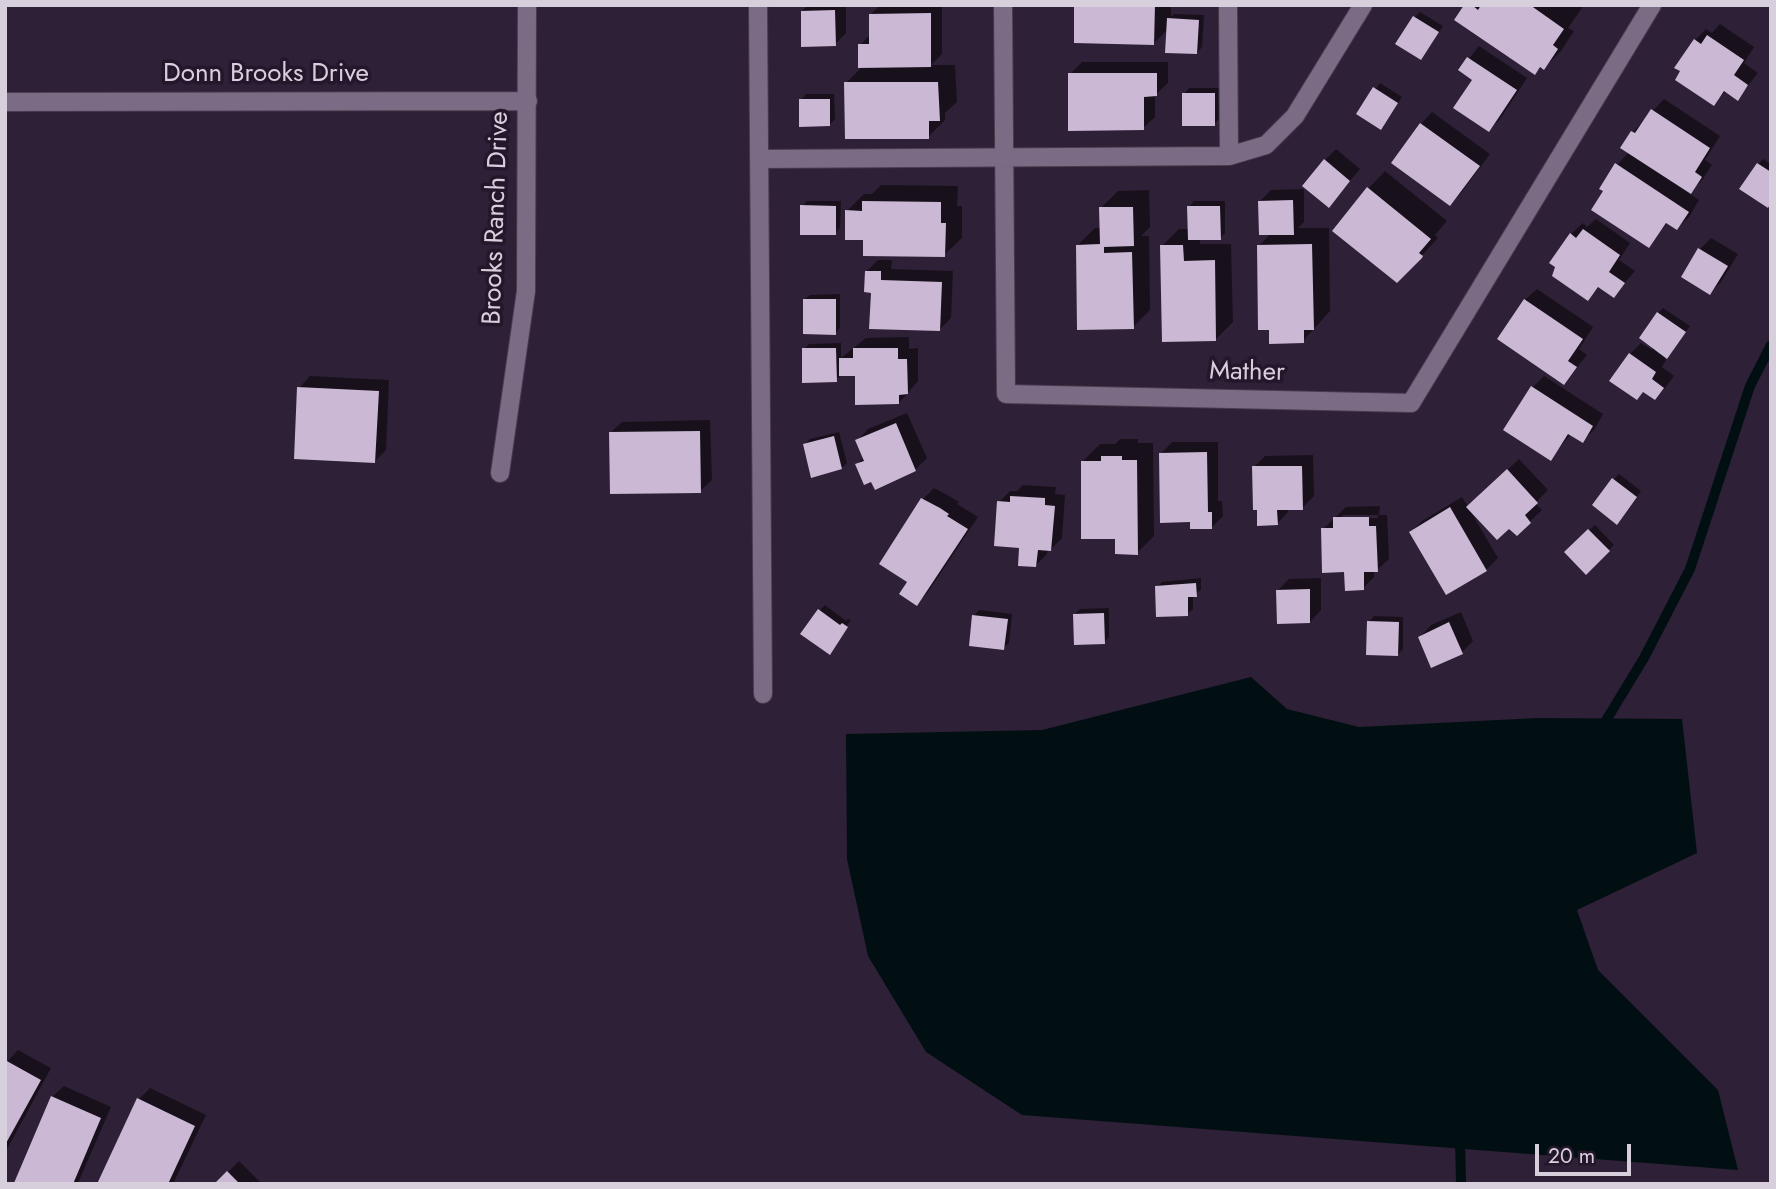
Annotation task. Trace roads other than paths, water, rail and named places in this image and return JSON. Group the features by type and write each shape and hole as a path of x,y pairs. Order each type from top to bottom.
{"street":[{"name":"Brooks Ranch Drive","path":"500,474 526,291 527,5"},
{"path":"758,5 763,694"},
{"name":"Mather","path":"1003,5 1006,394 1411,402 1652,5"},
{"path":"1228,5 1229,156"},
{"path":"759,159 1229,156 1266,145 1295,116 1363,5"},
{"name":"Donn Brooks Drive","path":"5,102 527,101"}],"waterway":[{"path":"1602,727 1644,658 1690,569 1750,386 1771,345"},
{"path":"1460,1136 1461,1184"}]}
